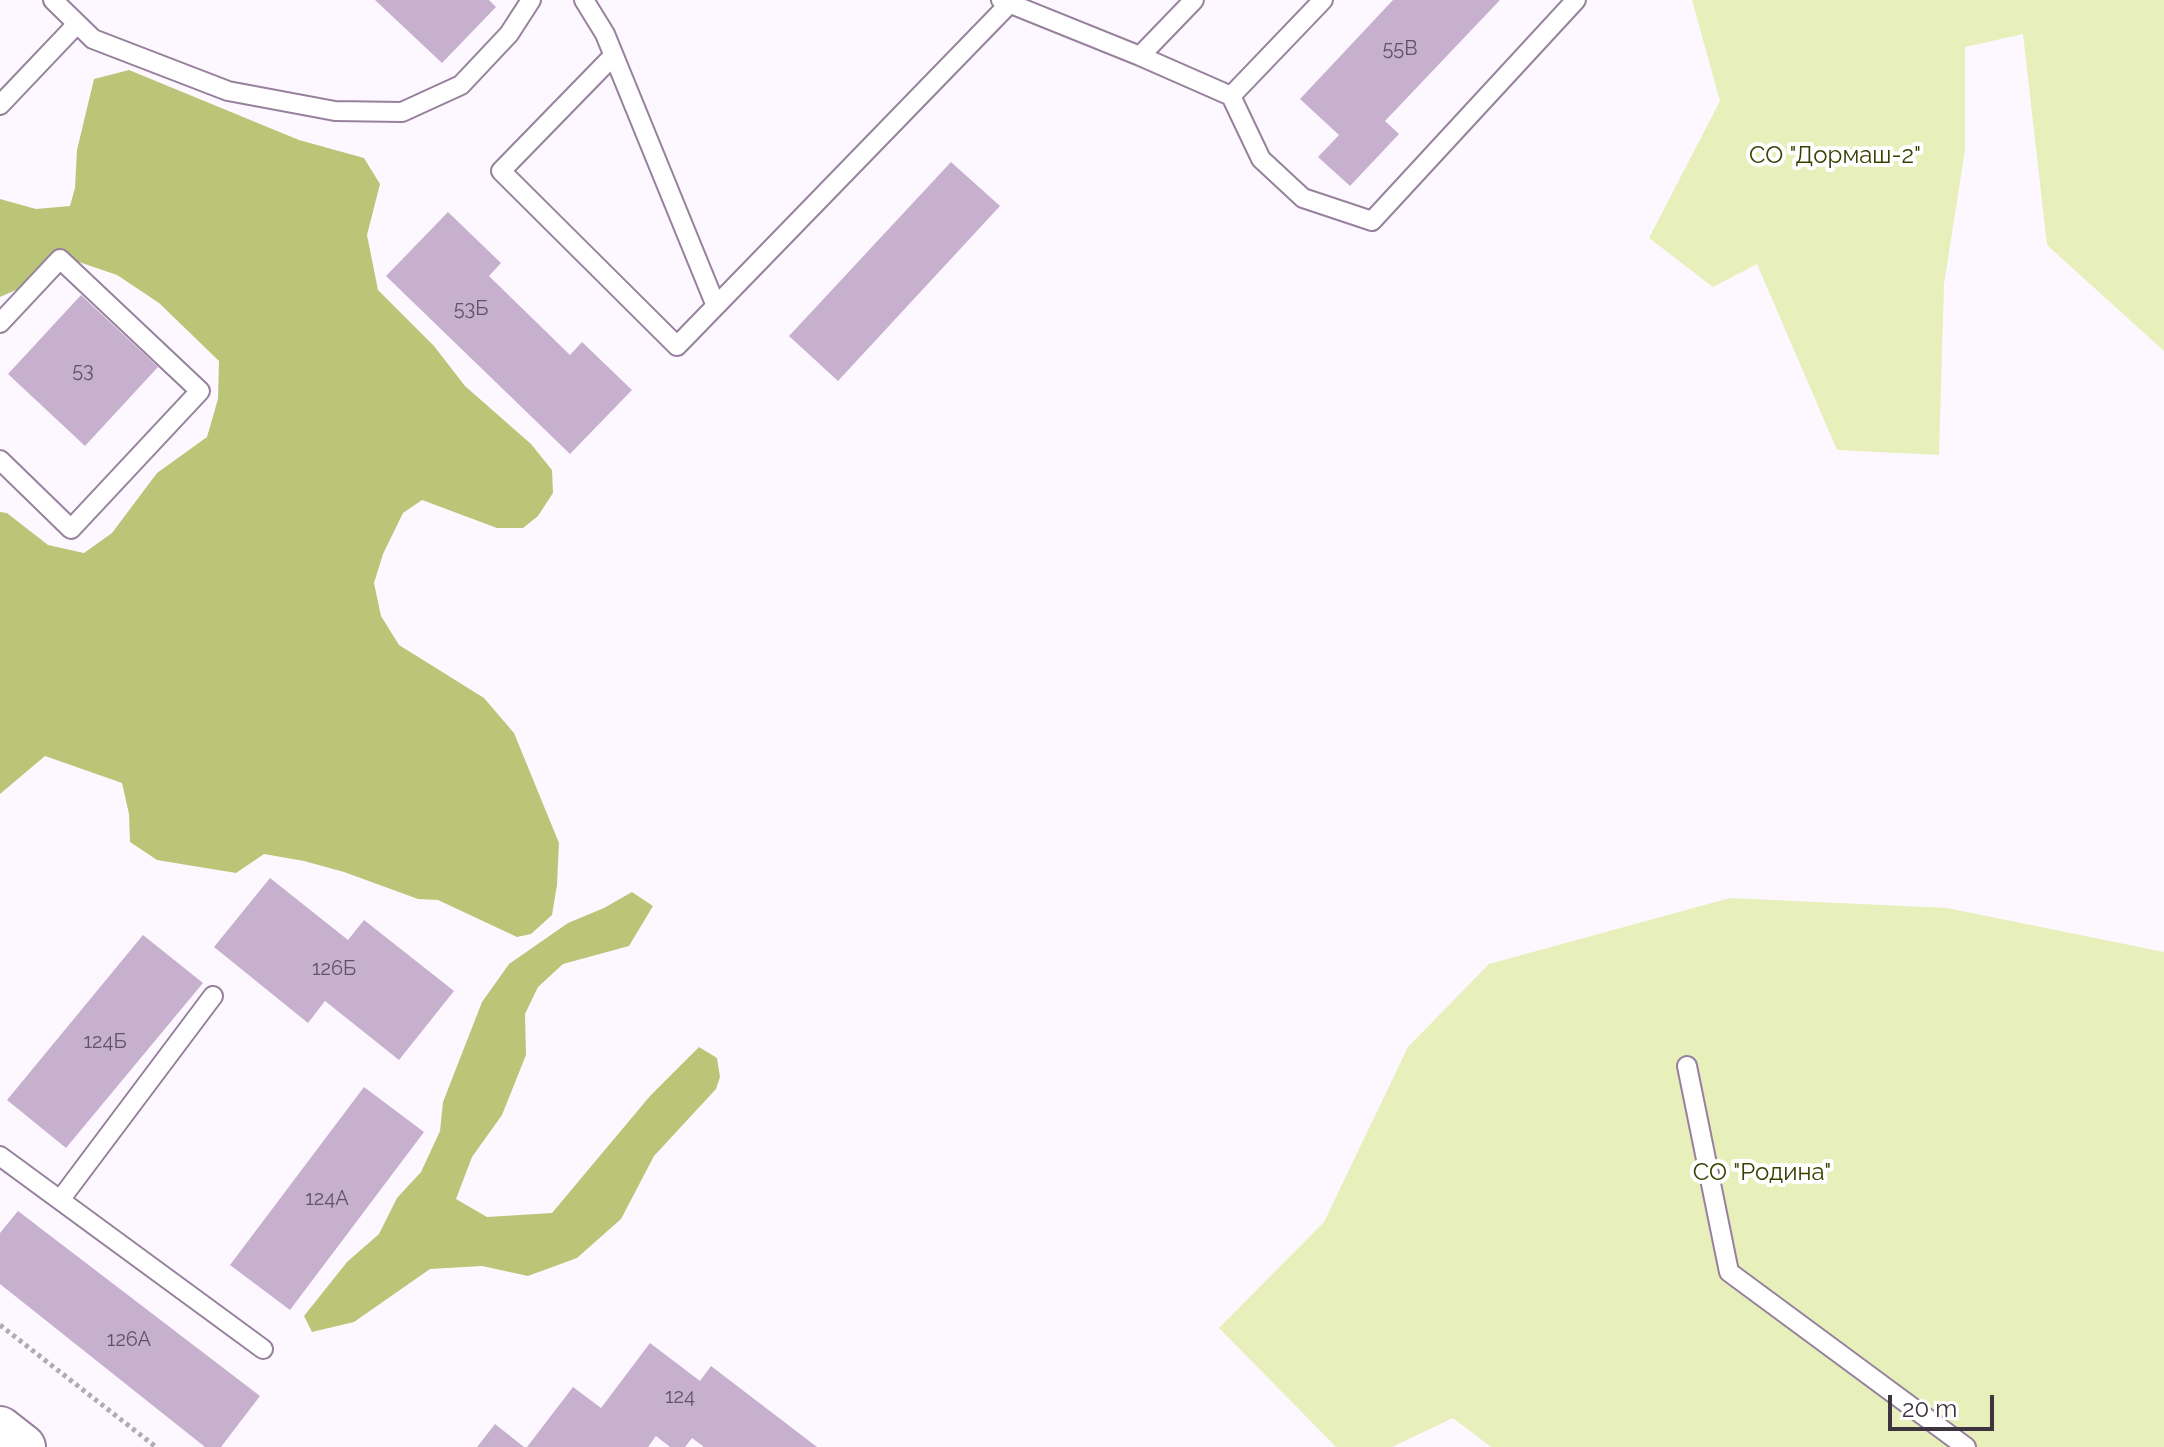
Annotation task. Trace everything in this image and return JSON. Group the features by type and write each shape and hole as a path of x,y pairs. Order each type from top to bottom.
{"street":[{"path":"0,1429 23,1447"}],"lane":[{"path":"53,0 93,39 228,91 335,111 402,112 461,85 509,34 531,0"},
{"path":"584,0 605,34 716,306"},
{"path":"1140,56 1194,0"},
{"path":"1231,96 1323,0"},
{"path":"613,56 501,171 677,346 1006,2 1231,96 1261,159 1303,198 1372,221 1576,0"},
{"path":"0,105 77,24"},
{"path":"0,323 60,259 200,391 71,529 0,460"},
{"path":"60,1200 213,996"},
{"path":"1687,1066 1729,1272 1966,1447"},
{"path":"0,1156 263,1349"}],"path":[{"path":"0,1325 156,1447"}],"green space":[{"name":"СО \"Дормаш-2\"","path":"1692,0 2164,0 2164,351 2047,245 2023,34 1965,47 1965,150 1944,284 1939,455 1837,450 1757,264 1713,287 1649,238 1720,101"},
{"path":"129,70 299,140 364,158 380,184 367,235 378,290 434,346 465,386 531,444 552,470 553,493 538,516 523,528 497,528 422,500 403,513 383,554 374,583 381,616 399,645 484,698 514,733 559,843 552,915 531,934 517,937 438,900 418,899 304,861 264,854 236,873 157,860 130,842 129,814 122,783 45,756 0,794 0,512 7,513 48,545 84,553 112,533 157,473 207,437 218,399 219,361 159,303 117,275 79,262 0,297 0,199 36,209 70,206 75,188 77,150 94,79"},
{"path":"632,892 653,906 629,946 563,964 538,987 525,1014 526,1055 502,1115 472,1157 456,1199 487,1217 552,1213 650,1096 699,1047 717,1058 720,1077 716,1089 654,1156 621,1219 577,1258 528,1276 482,1266 430,1269 354,1322 312,1332 304,1316 347,1262 379,1234 397,1198 421,1172 440,1131 443,1102 482,1002 509,964 568,923"},
{"name":"СО \"Родина\"","path":"1730,898 1947,908 2164,952 2164,1447 1491,1447 1453,1418 1392,1447 1336,1447 1219,1328 1324,1222 1408,1047 1489,964"}],"building":[{"path":"375,0 489,0 496,7 442,63"},
{"path":"1393,0 1500,0 1385,121 1399,134 1350,186 1318,157 1339,135 1300,99"},
{"path":"951,162 1000,206 838,381 789,336"},
{"path":"448,212 501,263 489,276 570,355 582,342 632,390 570,454 386,276"},
{"path":"81,295 158,367 85,446 8,374"},
{"path":"270,878 348,940 364,920 454,991 399,1060 325,1001 308,1023 214,947"},
{"path":"143,935 203,983 66,1148 7,1100"},
{"path":"364,1087 424,1132 290,1310 230,1265"},
{"path":"18,1211 260,1396 221,1447 205,1447 0,1284 0,1233"},
{"path":"650,1343 700,1381 711,1366 817,1447 704,1447 692,1438 685,1447 670,1447 656,1436 648,1447 527,1447 573,1387 601,1408"},
{"path":"495,1424 524,1447 477,1447"}]}
